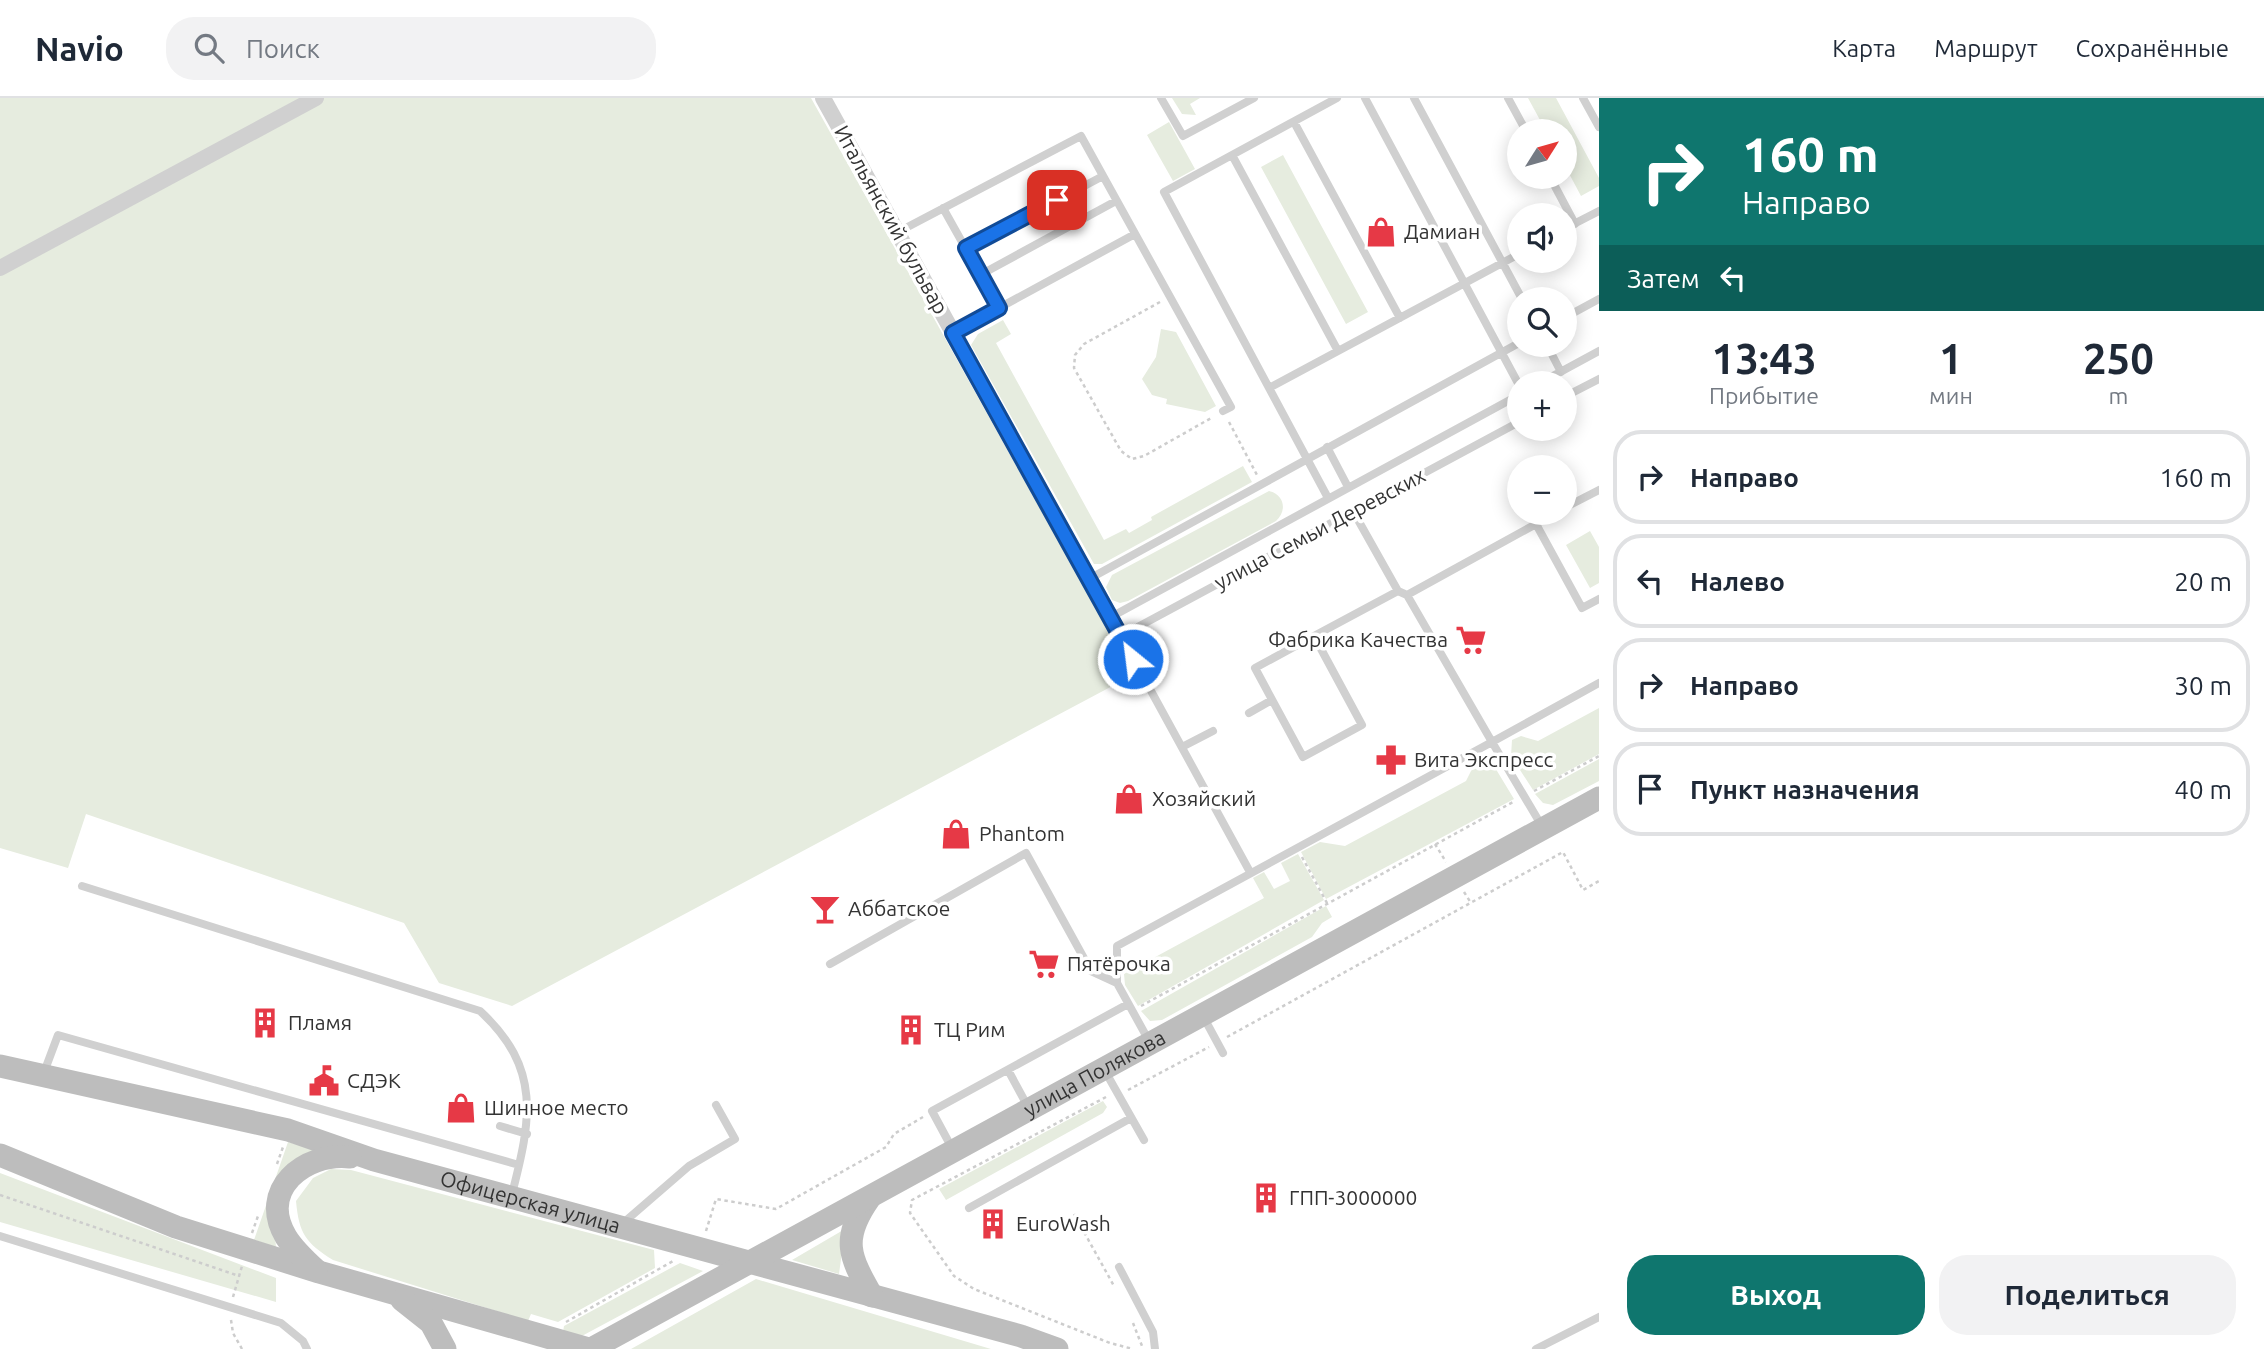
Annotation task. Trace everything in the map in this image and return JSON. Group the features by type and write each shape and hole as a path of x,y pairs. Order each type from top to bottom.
{"main road":[{"name":"улица Полякова","path":"590,1349 1599,798"},
{"name":"Офицерская улица","path":"0,1066 288,1130 374,1160 750,1261 1026,1343 1057,1349"},
{"path":"0,1155 176,1227 318,1272 590,1349"},
{"path":"318,1272 285,1236 278,1209 285,1182 306,1163 334,1156 374,1160"},
{"path":"871,1197 855,1220 849,1240 855,1267 872,1296"},
{"path":"394,1293 431,1323 445,1349"}],"street":[{"path":"0,268 316,98"},
{"name":"Итальянский бульвар","path":"823,98 1121,636"}],"lane":[{"path":"1161,98 1183,136 1254,98"},
{"path":"1328,498 1164,192 1337,98"},
{"path":"1366,98 1512,371"},
{"path":"1414,98 1515,287"},
{"path":"1508,98 1519,119"},
{"path":"1583,98 1599,127"},
{"path":"1294,122 1399,318"},
{"path":"898,232 1081,136 1231,407 1223,411"},
{"path":"1232,155 1338,351"},
{"path":"966,248 1103,176"},
{"path":"980,275 1116,201"},
{"path":"943,208 999,308"},
{"path":"1577,222 1599,211"},
{"path":"953,333 1135,234"},
{"path":"1269,388 1507,260"},
{"path":"1577,311 1599,299"},
{"path":"1089,580 1507,349"},
{"path":"1563,371 1599,351"},
{"path":"1577,390 1599,379"},
{"path":"1111,617 1507,401"},
{"name":"улица Семьи Деревских","path":"1121,636 1507,428"},
{"path":"1327,447 1348,487"},
{"path":"1577,501 1599,490"},
{"path":"1353,511 1398,591 1407,595 1544,829"},
{"path":"1407,595 1534,525"},
{"path":"1537,525 1582,608 1599,598"},
{"path":"1314,636 1362,725 1303,757 1255,668 1314,636 1398,591"},
{"path":"1121,636 1250,872"},
{"path":"1150,1044 1117,983 1117,946 1599,683"},
{"path":"1249,713 1272,700"},
{"path":"1182,747 1213,731"},
{"path":"830,964 1026,853 1091,971 1117,983"},
{"path":"82,886 480,1011 501,1030 514,1052 529,1104 527,1134 511,1196"},
{"path":"954,1152 932,1111 1130,1008"},
{"path":"1202,1015 1223,1053"},
{"path":"42,1075 58,1035 519,1165"},
{"path":"1104,1069 1144,1140"},
{"path":"1008,1070 1030,1110"},
{"path":"620,1226 689,1166 735,1139 716,1105"},
{"path":"969,1208 1131,1118"},
{"path":"500,1126 527,1134"},
{"path":"0,1236 281,1323 303,1341 307,1349"},
{"path":"1119,1268 1153,1332 1155,1349"},
{"path":"1536,1349 1599,1317"}],"path":[{"path":"1170,297 1084,344 1075,355 1074,368 1121,451 1132,459 1144,456 1223,411 1259,479"},
{"path":"1130,1008 1599,756"},
{"path":"1296,848 1327,903"},
{"path":"1133,1349 1110,1343 974,1289 954,1276 910,1213 912,1200 1116,1091 1130,1090 1563,852 1583,890 1599,881"},
{"path":"561,1325 684,1255 697,1259 716,1199 776,1209 886,1147 894,1134 932,1111"},
{"path":"0,1195 239,1276"},
{"path":"1074,1214 1118,1294"},
{"path":"1131,1316 1143,1349"},
{"path":"1108,1349 1110,1343"}],"shaded area":[{"path":"0,98 811,98 1133,675 512,1006 439,983 404,923 86,814 68,868 0,848"},
{"path":"1172,98 1200,98 1190,104 1196,115 1182,114"},
{"path":"1528,98 1556,98 1567,119 1539,119"},
{"path":"1169,122 1195,169 1173,181 1147,135"},
{"path":"1577,137 1599,178 1599,186 1581,196 1577,188"},
{"path":"1283,155 1368,312 1346,324 1261,167"},
{"path":"1003,320 1011,334 996,343 1104,540 1126,529 1129,533 1152,520 1151,517 1243,466 1252,482 1102,564 1094,564 971,345 978,334"},
{"path":"1161,329 1176,332 1216,406 1205,412 1166,404 1167,399 1152,395 1142,379 1156,357"},
{"path":"1269,491 1278,496 1283,504 1282,513 1276,521 1128,601 1120,603 1112,600 1106,587 1112,575"},
{"path":"1590,531 1599,547 1599,583 1590,588 1566,545"},
{"path":"1599,708 1599,754 1533,790 1511,756 1512,740 1521,736 1538,741"},
{"path":"1483,759 1494,766 1514,799 1326,899 1301,852 1320,842 1345,846 1466,781 1474,765"},
{"path":"1599,759 1599,781 1553,805 1543,803 1535,794"},
{"path":"1298,854 1324,900 1138,1006 1125,985 1124,974 1264,898 1253,878 1264,872 1274,889 1290,881 1281,863"},
{"path":"1326,906 1332,917 1322,923 1312,937 1162,1020 1150,1021 1141,1011"},
{"path":"1103,1101 1107,1107 1103,1113 946,1200 939,1189"},
{"path":"288,1142 316,1150 274,1224 276,1247 254,1240"},
{"path":"331,1169 351,1170 654,1250 655,1268 558,1322 531,1314 528,1321 333,1260 316,1248 302,1230 296,1201 313,1178"},
{"path":"0,1173 276,1278 276,1302 0,1222"},
{"path":"845,1229 839,1274 792,1260"},
{"path":"680,1263 703,1271 580,1337 563,1332 564,1326"},
{"path":"756,1279 991,1349 631,1349"}],"place":[{"name":"Дамиан","path":"1381,232"},
{"name":"Фабрика Качества","path":"1471,640"},
{"name":"Вита Экспресс","path":"1391,760"},
{"name":"Хозяйский","path":"1129,799"},
{"name":"Phantom","path":"956,834"},
{"name":"Аббатское","path":"825,909"},
{"name":"Пятёрочка","path":"1044,964"},
{"name":"Пламя","path":"265,1023"},
{"name":"ТЦ Рим","path":"911,1030"},
{"name":"СДЭК","path":"324,1081"},
{"name":"Шинное место","path":"461,1108"},
{"name":"ГПП-3000000","path":"1266,1198"},
{"name":"EuroWash","path":"993,1224"}],"route":[{"path":"1057,200 966,248 999,308 953,333 1133,659"}]}
